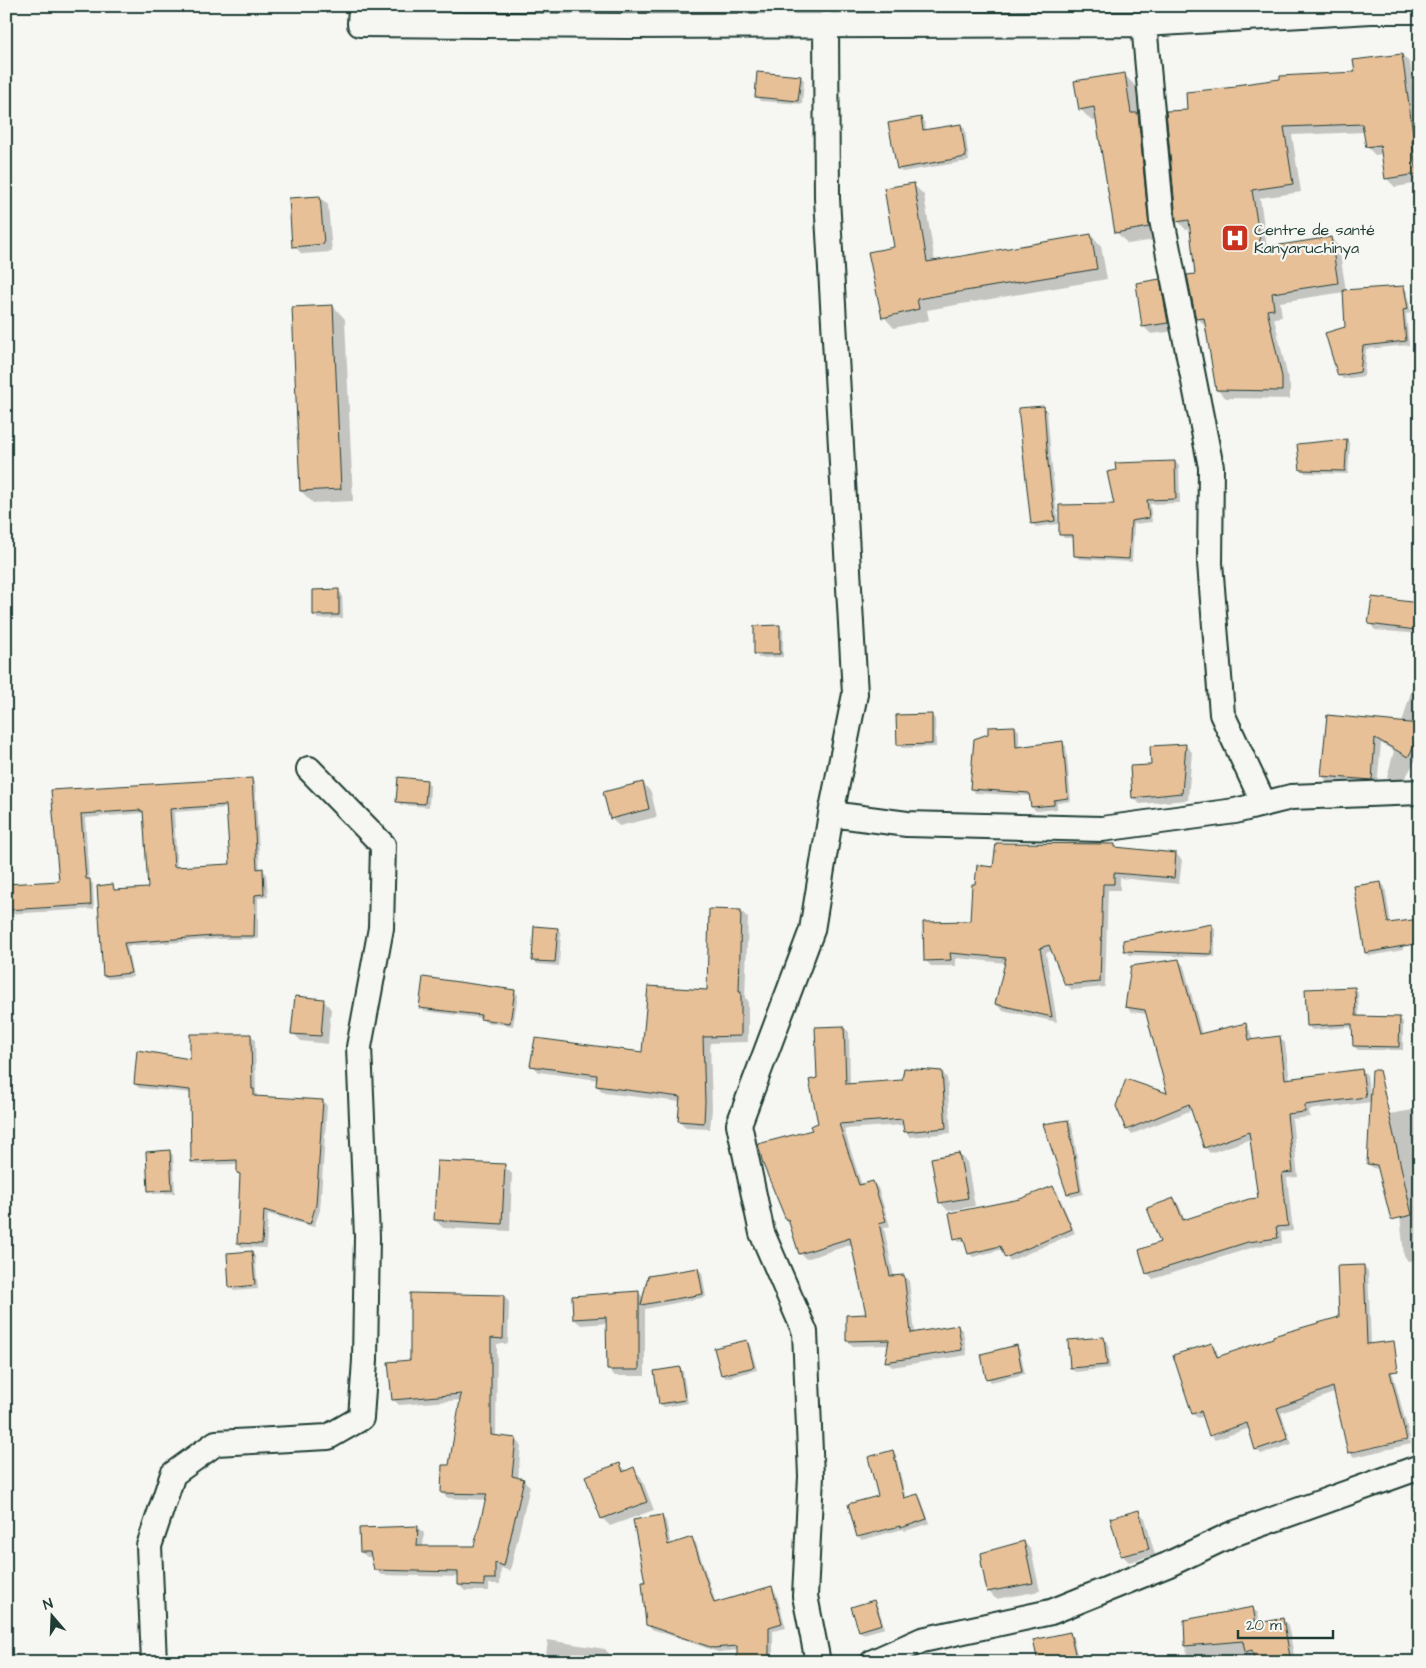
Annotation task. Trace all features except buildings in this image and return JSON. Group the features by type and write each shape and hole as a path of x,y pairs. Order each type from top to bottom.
{"street":[{"path":"361,6 360,24 627,26 826,24 870,15 1144,24 1371,9 1420,11"},
{"path":"818,1662 805,1596 811,1476 804,1332 762,1233 739,1124 812,930 831,814 855,694 827,198 826,24"},
{"path":"1144,24 1162,220 1211,467 1210,563 1222,714 1264,804"},
{"path":"154,1662 149,1546 173,1474 216,1443 328,1437 361,1418 365,1360 367,1237 359,1047 381,928 383,845 309,769"},
{"path":"831,814 907,824 1102,829 1235,812 1291,797 1420,792"},
{"path":"873,1662 922,1640 1051,1612 1167,1565 1230,1536 1420,1467"}],"place":[{"name":"Centre de santé Kanyaruchinya","path":"1235,238"}]}
